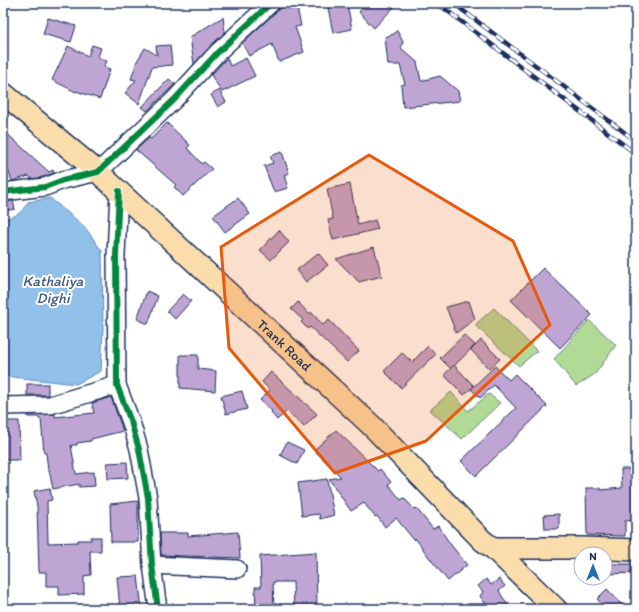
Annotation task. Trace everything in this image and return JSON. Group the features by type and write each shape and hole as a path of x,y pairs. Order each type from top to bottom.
{"main road":[{"name":"Trank Road","path":"3,93 98,172 372,426 483,541 493,548 556,609"},
{"path":"493,548 584,548 636,550"}],"street":[{"path":"3,192 45,187 63,180 98,172 174,100 218,52 270,3"},
{"path":"119,191 116,256 117,385 131,422 139,449 148,498 152,565 158,609"},
{"path":"3,406 50,405 117,385"},
{"path":"152,565 237,569"}],"highlighted area":[{"path":"369,155 513,241 550,325 426,441 335,473 229,348 221,247"}],"green space":[{"path":"494,308 537,351 519,366 475,325"},
{"path":"589,320 616,345 595,374 576,386 554,359"},
{"path":"451,392 468,411 489,394 500,403 462,439 430,410"}],"water":[{"name":"Kathaliya Dighi","path":"50,198 84,226 102,251 103,329 101,371 76,384 3,376 3,219 18,214 23,210 28,202"}],"building":[{"path":"286,3 296,3 301,26 295,27 304,52 279,62 272,44 249,56 242,43"},
{"path":"327,3 347,3 352,29 333,33"},
{"path":"366,3 398,3 374,28 359,12"},
{"path":"223,17 225,32 194,64 190,37"},
{"path":"48,18 76,26 71,42 43,34"},
{"path":"397,30 403,42 401,48 417,62 421,81 440,76 458,91 460,101 403,107 401,85 405,84 400,65 388,65 385,37 394,34"},
{"path":"92,45 101,48 98,57 107,61 104,67 110,69 100,99 76,92 52,80 68,46 88,56"},
{"path":"170,45 173,65 152,67 139,104 125,93 136,80 131,79 137,61 145,48 157,55 156,46"},
{"path":"227,58 230,66 246,58 255,76 222,92 211,75"},
{"path":"169,79 175,84 147,111 142,107"},
{"path":"219,90 226,102 218,107 211,95"},
{"path":"167,123 190,145 187,148 202,164 204,162 212,169 183,196 174,187 176,185 136,150 149,138 151,139"},
{"path":"3,130 49,172 53,170 54,173 43,177 32,179 29,176 12,181 8,170 3,166"},
{"path":"282,152 289,173 284,175 288,188 274,192 264,166 273,163 270,156"},
{"path":"350,184 358,225 375,220 378,229 333,240 328,220 333,219 327,189"},
{"path":"238,198 250,214 225,232 213,216"},
{"path":"13,201 15,209 3,211 3,202"},
{"path":"279,230 289,242 271,260 260,250"},
{"path":"374,247 382,276 359,282 336,259"},
{"path":"318,253 328,265 306,282 297,270"},
{"path":"543,268 592,315 560,348 511,300"},
{"path":"147,291 158,296 148,324 137,319"},
{"path":"183,294 191,301 175,319 167,311"},
{"path":"469,301 475,319 456,333 446,307"},
{"path":"298,302 309,314 311,312 323,325 329,320 359,351 347,362 310,327 308,329 301,322 303,320 291,309"},
{"path":"464,335 475,345 451,369 440,358"},
{"path":"481,340 500,359 489,369 471,350"},
{"path":"428,346 436,354 401,388 384,371 402,353 412,362"},
{"path":"180,355 198,355 198,369 216,371 215,391 180,388"},
{"path":"454,365 474,386 464,395 444,375"},
{"path":"495,366 509,380 515,374 547,406 476,476 461,461 516,408 494,385 480,398 471,389"},
{"path":"271,372 317,414 304,427 287,411 277,420 271,412 272,411 260,400 270,390 262,382"},
{"path":"27,384 48,384 48,395 27,395"},
{"path":"242,391 247,409 226,414 221,396"},
{"path":"111,397 123,431 91,439 91,441 77,443 77,445 71,445 76,474 94,472 95,486 79,487 79,484 53,489 48,470 46,453 44,453 41,419 39,419 39,417 28,417 28,415 55,414 55,417 94,413 92,403"},
{"path":"4,421 19,421 20,460 4,460"},
{"path":"336,430 378,471 380,469 391,482 388,484 401,500 404,498 414,509 416,508 433,529 438,526 467,565 448,581 416,539 414,540 396,518 385,527 377,516 375,517 364,503 351,511 329,479 341,477 314,450"},
{"path":"287,442 304,450 297,464 280,455"},
{"path":"127,462 128,478 108,479 107,463"},
{"path":"621,469 636,469 636,520 625,521 625,536 587,535 586,488 600,488 600,490 622,488"},
{"path":"327,479 334,515 320,519 319,514 302,516 298,483"},
{"path":"50,488 52,500 47,501 48,543 78,542 78,540 91,540 91,537 101,537 101,551 90,551 91,575 84,576 84,594 59,595 59,586 46,586 46,572 39,572 37,506 34,491"},
{"path":"138,501 138,542 111,542 110,504"},
{"path":"559,514 559,529 545,529 544,515"},
{"path":"238,532 240,558 161,555 160,533 188,533 188,536"},
{"path":"316,552 317,609 294,609 293,582 273,582 274,609 256,609 255,587 261,587 260,556"},
{"path":"613,564 636,564 636,573 613,574"},
{"path":"138,576 142,609 120,609 117,577"},
{"path":"486,579 491,585 499,579 505,586 499,591 510,609 489,609 480,596 483,592 478,586"},
{"path":"607,589 626,609 606,609 597,599"}],"railway":[{"path":"437,3 636,154"},
{"path":"453,3 636,141"}],"cycle path":[{"path":"3,192 45,187 63,180 98,172 174,100 218,52 271,3"},
{"path":"119,191 116,255 117,385 131,422 139,449 148,498 152,565 158,609"}]}
